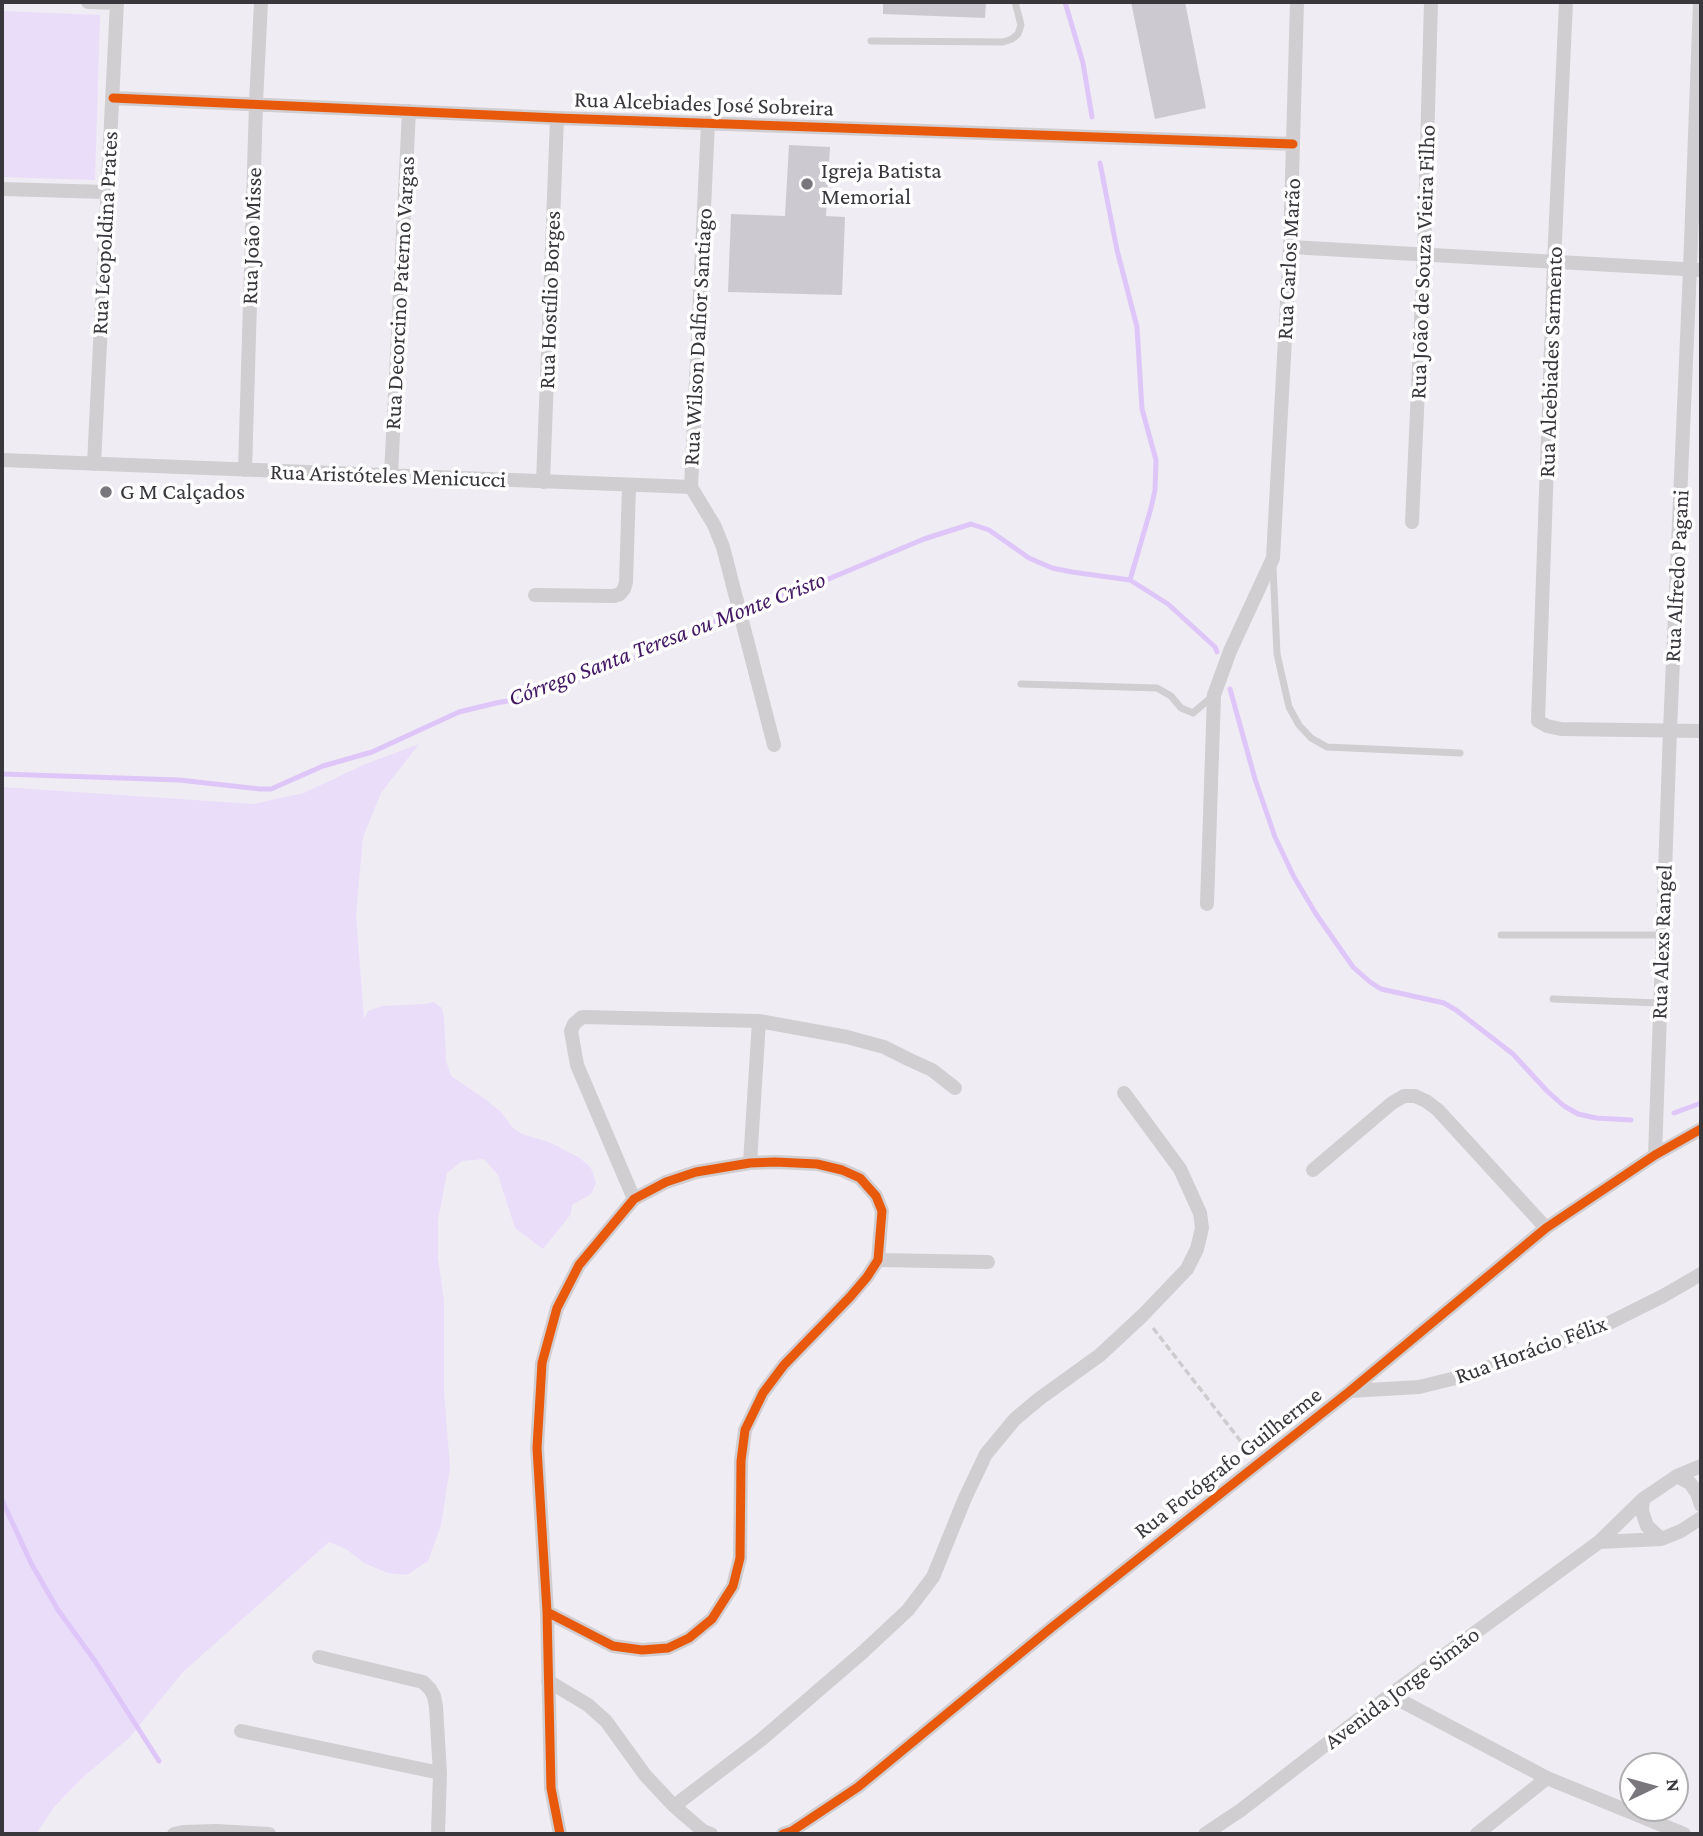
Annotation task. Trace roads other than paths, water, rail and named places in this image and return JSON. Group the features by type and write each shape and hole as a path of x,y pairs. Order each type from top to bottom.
{"street":[{"path":"88,2 117,3"},
{"name":"Rua João Misse","path":"245,470 261,2"},
{"name":"Rua Carlos Marão","path":"1273,558 1290,247 1297,2"},
{"name":"Rua João de Souza Vieira Filho","path":"1412,522 1424,255 1431,2"},
{"name":"Rua Alcebiades Sarmento","path":"1566,2 1538,721 1561,729 1670,730"},
{"name":"Rua Alfredo Pagani","path":"1670,730 1696,270 1700,2"},
{"name":"Rua Leopoldina Prates","path":"94,464 117,3"},
{"name":"Rua Alcebiades José Sobreira","path":"113,98 557,118 1293,144"},
{"name":"Rua Decorcino Paterno Vargas","path":"391,475 409,111"},
{"name":"Rua Hostílio Borges","path":"543,482 557,118"},
{"name":"Rua Wilson Dalfior Santiago","path":"708,123 691,487 714,525 723,547 774,745"},
{"path":"2,189 107,192"},
{"path":"1290,247 1696,270"},
{"name":"Rua Aristóteles Menicucci","path":"2,460 691,487"},
{"path":"535,596 620,594 626,582 629,486"},
{"path":"1207,904 1214,695 1230,651 1273,558"},
{"path":"1670,730 1701,731"},
{"name":"Rua Alexs Rangel","path":"1655,1155 1670,730"},
{"path":"634,1199 577,1065 570,1031 582,1017 759,1021 846,1037 884,1047 932,1070 955,1088"},
{"path":"750,1163 759,1021"},
{"path":"674,1806 762,1739 863,1652 908,1609 933,1577 986,1454 1015,1419 1100,1355 1187,1269 1197,1249 1202,1228 1200,1213 1180,1169 1124,1093"},
{"path":"1313,1170 1392,1103 1404,1096 1415,1096 1438,1110 1546,1228"},
{"name":"Rua Fotógrafo Guilherme","path":"783,1834 792,1831 858,1787 1051,1628 1350,1391 1546,1228 1655,1155 1701,1129"},
{"path":"547,1612 613,1646 642,1650 668,1648 689,1638 712,1619 733,1586 740,1558 741,1461 745,1430 763,1393 784,1365 850,1297 878,1260 882,1212 877,1196 859,1178 842,1170 817,1164 750,1163 696,1172 666,1182 634,1199 579,1265 557,1308 542,1363 537,1448 547,1612 551,1788 560,1834"},
{"path":"878,1260 988,1262"},
{"name":"Rua Horácio Félix","path":"1350,1391 1419,1387 1460,1377 1593,1331 1701,1274"},
{"name":"Avenida Jorge Simão","path":"1205,1834 1241,1810 1390,1695 1599,1542 1643,1499 1677,1476 1701,1466"},
{"path":"1677,1476 1690,1483 1701,1505"},
{"path":"1643,1499 1642,1511 1647,1526 1661,1539"},
{"path":"1599,1542 1661,1539 1698,1524"},
{"path":"318,1657 423,1682 430,1689 436,1707 440,1773 438,1834"},
{"path":"548,1681 588,1705 606,1721 645,1775 674,1806 703,1831 711,1834"},
{"path":"1390,1695 1547,1778 1684,1834"},
{"path":"241,1731 440,1773"},
{"path":"1477,1834 1547,1778"},
{"path":"174,1834 216,1830 269,1834"}],"lane":[{"path":"871,41 1003,42 1018,34 1021,25 1015,2"},
{"path":"1273,558 1277,654 1289,707 1299,725 1311,738 1327,747 1460,753"},
{"path":"1021,684 1157,688 1171,696 1181,708 1193,713 1214,695"},
{"path":"1501,935 1663,935"},
{"path":"1553,999 1660,1003"}],"waterway":[{"path":"1065,2 1083,63 1092,117"},
{"path":"1100,163 1117,250 1137,327 1142,409 1156,460 1155,490 1130,580"},
{"name":"Córrego Santa Teresa ou Monte Cristo","path":"2,774 179,780 271,789 323,766 372,752 459,712 524,698 574,681 652,651 742,609 826,580 924,539 971,524 989,530 1029,558 1052,568 1130,580 1168,604 1215,647 1217,652"},
{"name":"Córrego Santa Teresa ou Monte Cristo","path":"1230,689 1255,779 1275,837 1316,914 1353,967 1381,989 1444,1003 1456,1010 1513,1054 1547,1091 1578,1114 1631,1120"},
{"name":"Córrego Santa Teresa ou Monte Cristo","path":"1674,1113 1701,1103"},
{"path":"2,1500 31,1563 58,1610 95,1661 159,1761"}],"place":[{"name":"Igreja Batista Memorial","path":"807,184"},
{"name":"G M Calçados","path":"106,492"}]}
